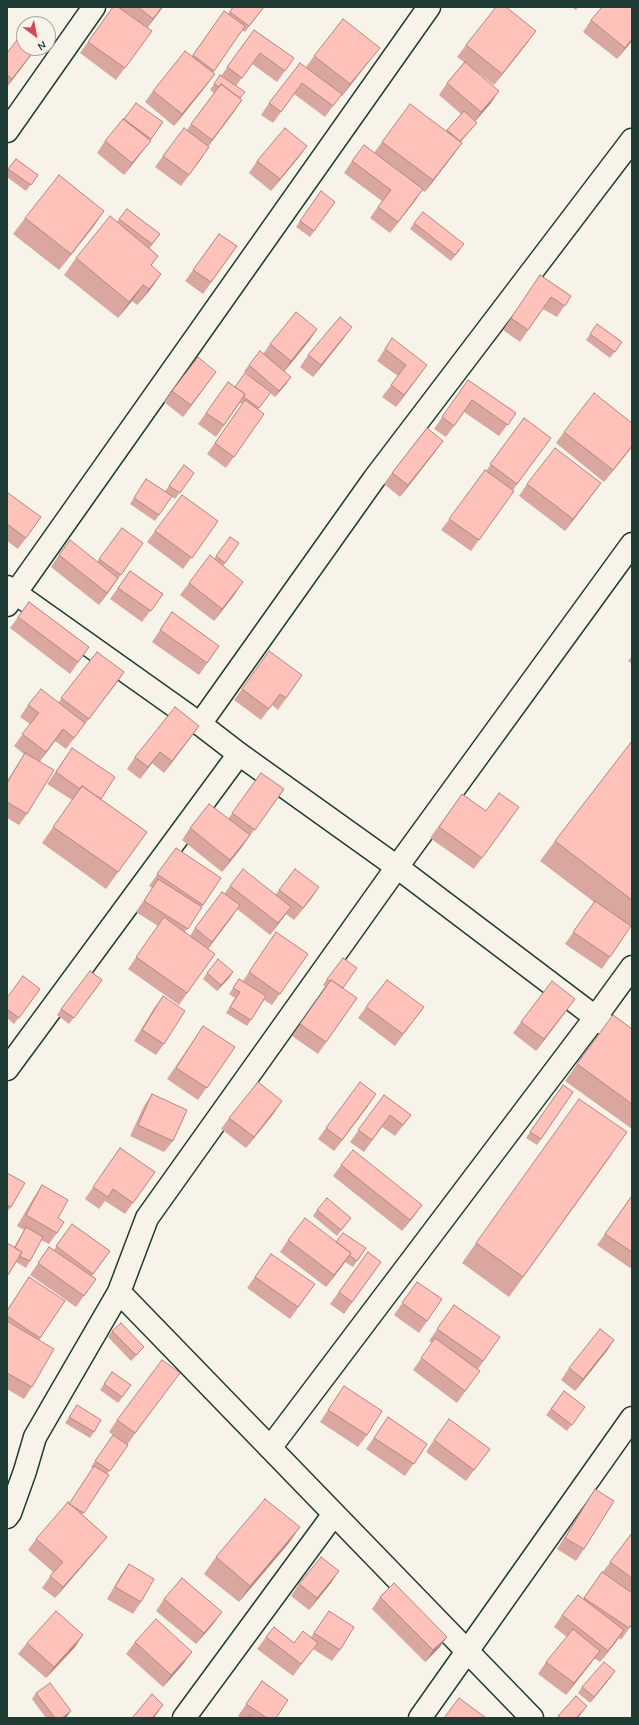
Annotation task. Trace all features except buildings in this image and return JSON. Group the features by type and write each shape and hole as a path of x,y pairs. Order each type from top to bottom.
{"street":[{"path":"7,131 94,7"},
{"path":"429,7 10,595 200,724 239,754 397,867 632,1045"},
{"path":"200,724 374,479 632,140"},
{"path":"7,1517 10,1513 25,1471 35,1438 119,1292 147,1218 397,867 632,544"},
{"path":"7,1069 239,754"},
{"path":"270,1448 632,967"},
{"path":"119,1292 532,1718"},
{"path":"420,1718 632,1418"},
{"path":"184,1718 334,1514"}]}
